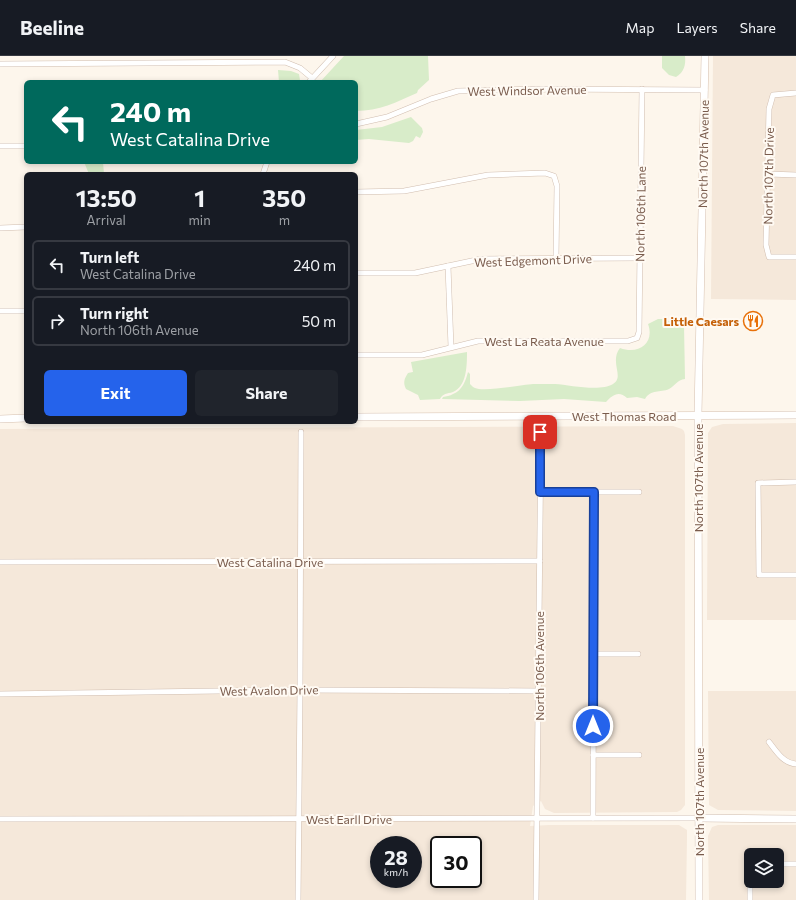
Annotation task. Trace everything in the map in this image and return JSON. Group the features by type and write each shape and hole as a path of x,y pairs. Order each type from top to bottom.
{"main road":[{"name":"North 107th Avenue","path":"699,900 698,415 705,56"},
{"name":"West Thomas Road","path":"358,417 796,415"},
{"path":"0,419 24,418"},
{"path":"699,818 796,819"}],"street":[{"path":"0,64 285,62 300,68 311,80 333,56"},
{"name":"West Windsor Avenue","path":"358,124 387,117 431,99 458,91 642,89 704,90"},
{"name":"North 106th Lane","path":"637,338 639,332 642,89"},
{"name":"North 107th Drive","path":"796,93 773,95 770,109 766,245 769,257 796,257"},
{"path":"0,146 24,146"},
{"path":"358,192 404,191 488,175 545,173 554,176 557,186 556,258"},
{"path":"769,174 796,175"},
{"path":"0,228 24,228"},
{"name":"West Edgemont Drive","path":"358,273 416,273 481,259 639,258"},
{"path":"448,266 451,347"},
{"path":"0,311 24,311"},
{"name":"West La Reata Avenue","path":"358,355 422,355 478,340 628,340 637,338"},
{"path":"298,900 301,432"},
{"name":"North 106th Avenue","path":"536,900 538,818 540,432"},
{"path":"796,482 758,483 759,575 796,575"},
{"path":"540,492 639,492"},
{"path":"593,818 594,492"},
{"name":"West Catalina Drive","path":"0,562 540,561"},
{"path":"593,654 638,654"},
{"name":"West Avalon Drive","path":"0,694 300,690 538,691"},
{"path":"769,742 780,757 793,764 796,764"},
{"path":"593,755 639,755"},
{"name":"West Earll Drive","path":"0,819 699,818"},
{"path":"784,864 796,864"},
{"path":"750,888 750,900"}],"shaded area":[{"path":"713,56 796,56 796,300 711,299"},
{"path":"796,423 796,620 707,620 708,433 712,427 723,424"},
{"path":"673,426 684,431 685,805 677,812 554,813 545,809 541,801 533,806 530,826 679,825 687,830 686,900 0,900 0,429"},
{"path":"708,691 796,691 796,811 718,810 709,805"},
{"path":"718,825 796,825 796,900 709,900 708,836 712,827"}],"green space":[{"path":"344,56 428,56 429,80 418,90 417,93 380,108 358,111 358,80 322,80"},
{"path":"662,56 685,56 683,71 676,77 669,75 662,68"},
{"path":"278,70 291,71 299,74 300,80 279,80"},
{"path":"411,117 422,128 423,132 420,138 416,136 413,141 409,143 369,139 358,140 358,130 382,127"},
{"path":"85,164 103,164 104,172 88,172"},
{"path":"658,319 684,325 685,379 669,389 653,392 645,399 637,397 627,398 621,394 616,394 606,402 564,399 520,401 442,399 443,397 456,393 461,388 465,382 468,372 470,374 470,384 475,388 480,389 494,389 533,384 555,384 601,388 613,384 618,377 616,359 620,348 633,350 644,346 649,337 650,331 648,324"},
{"path":"467,352 464,380 458,389 444,395 440,399 420,400 418,395 406,389 404,381 408,373 413,372 411,362"}],"place":[{"name":"Little Caesars","path":"753,321"}],"route":[{"path":"540,432 540,492 594,492 593,726"}]}
